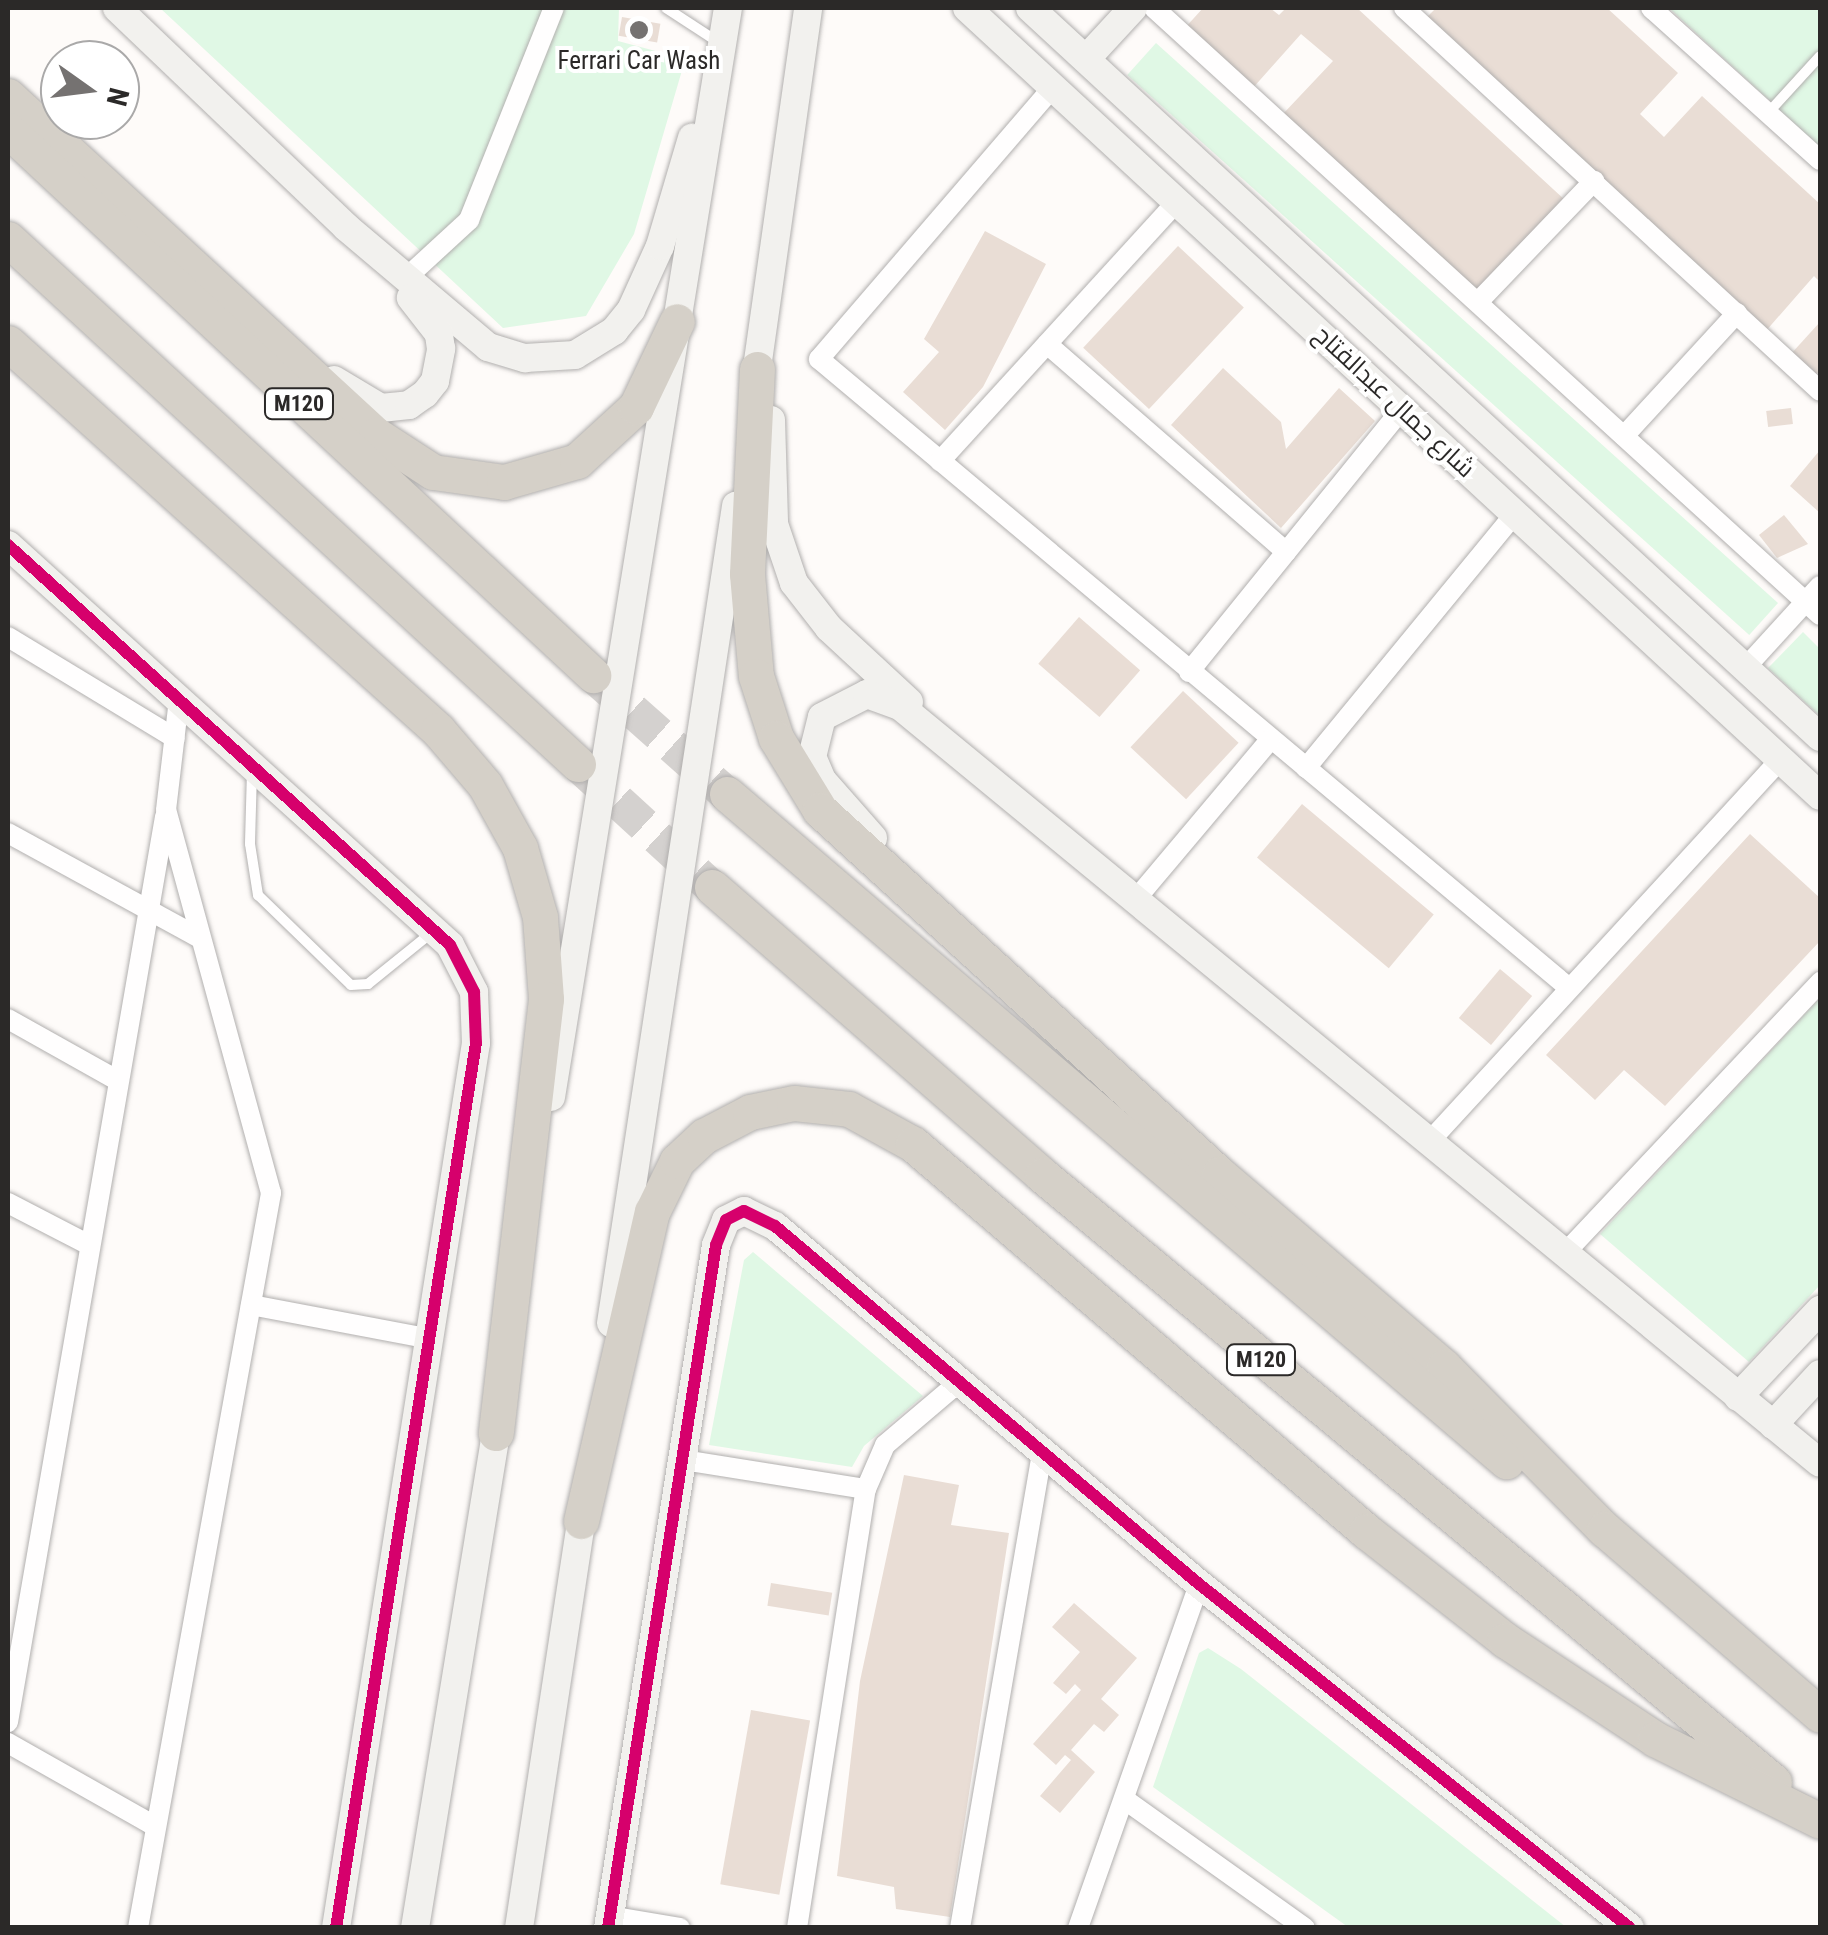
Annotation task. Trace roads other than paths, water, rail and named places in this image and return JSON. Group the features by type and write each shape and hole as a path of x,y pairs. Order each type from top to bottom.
{"highway":[{"path":"8,96 228,302 408,459 433,472 484,482 546,474 591,451 636,407 677,321"},
{"name":"M120","path":"8,130 593,675"},
{"path":"8,239 578,764"},
{"path":"8,343 448,739 498,804 520,848 540,917 546,999 496,1434"},
{"path":"757,369 749,627 776,738 820,810 1219,1174 1444,1366 1604,1529 1820,1716"},
{"path":"726,794 1194,1201 1820,1716"},
{"name":"M120","path":"712,887 1042,1175 1820,1820"},
{"path":"581,1522 652,1212 678,1161 704,1136 750,1112 794,1103 849,1109 913,1144 1366,1531 1506,1640 1654,1739 1820,1820"}],"street":[{"path":"117,8 346,227 503,353 553,358 593,346 620,324 644,286 717,76"},
{"path":"406,278 468,220 554,8"},
{"path":"415,1928 717,76 711,36 728,8"},
{"path":"519,1928 774,258 808,8"},
{"name":"شارع جمال عبدالفتاح","path":"967,8 1820,796"},
{"name":"شارع جمال عبدالفتاح","path":"1030,8 1820,737"},
{"path":"1086,58 1134,8"},
{"path":"1154,8 1624,436 1816,601 1745,668"},
{"path":"1404,8 1820,391"},
{"path":"1651,8 1820,160"},
{"path":"1054,87 819,360 1568,987"},
{"path":"1478,302 1594,181"},
{"path":"940,461 1177,201"},
{"path":"228,302 357,396 381,408 409,405 435,382 439,334 346,227"},
{"path":"774,258 770,484 782,554 806,602 829,628 998,784 1820,1462"},
{"path":"1624,436 1737,314"},
{"path":"1047,344 1286,552"},
{"path":"1189,672 1402,409"},
{"path":"1452,455 1480,424"},
{"path":"1306,768 1515,514"},
{"path":"8,545 450,944 474,992 476,1043 426,1338 336,1928"},
{"path":"8,638 175,738"},
{"path":"986,960 835,797 816,772 812,741 822,717 837,704 867,694 880,696 998,784"},
{"path":"8,1722 86,1244 166,810 179,699"},
{"path":"1136,899 1270,740"},
{"path":"1429,1142 1780,759"},
{"path":"138,1928 153,1826 271,1192 166,810"},
{"path":"8,833 200,938"},
{"path":"1564,1254 1820,982"},
{"path":"8,1020 116,1078"},
{"path":"8,1203 86,1244"},
{"path":"680,1928 609,1922 716,1244 736,1213 754,1212 1199,1584 1630,1928"},
{"path":"251,1305 426,1338"},
{"path":"1738,1397 1820,1310"},
{"path":"1772,1425 1820,1374"},
{"path":"797,1928 866,1489 885,1445 957,1384"},
{"path":"960,1928 1042,1454"},
{"path":"682,1460 866,1489"},
{"path":"1078,1928 1199,1584"},
{"path":"8,1742 153,1826"},
{"path":"1124,1799 1305,1928"}],"lane":[{"path":"666,8 711,36"},
{"path":"686,8 711,36"},
{"path":"1768,113 1819,59"},
{"path":"252,765 251,857 258,895 351,985 368,984 434,930"}],"tunnel":[{"path":"593,675 727,794"},
{"path":"579,765 712,887"}],"place":[{"name":"Ferrari Car Wash","path":"639,30"}]}
